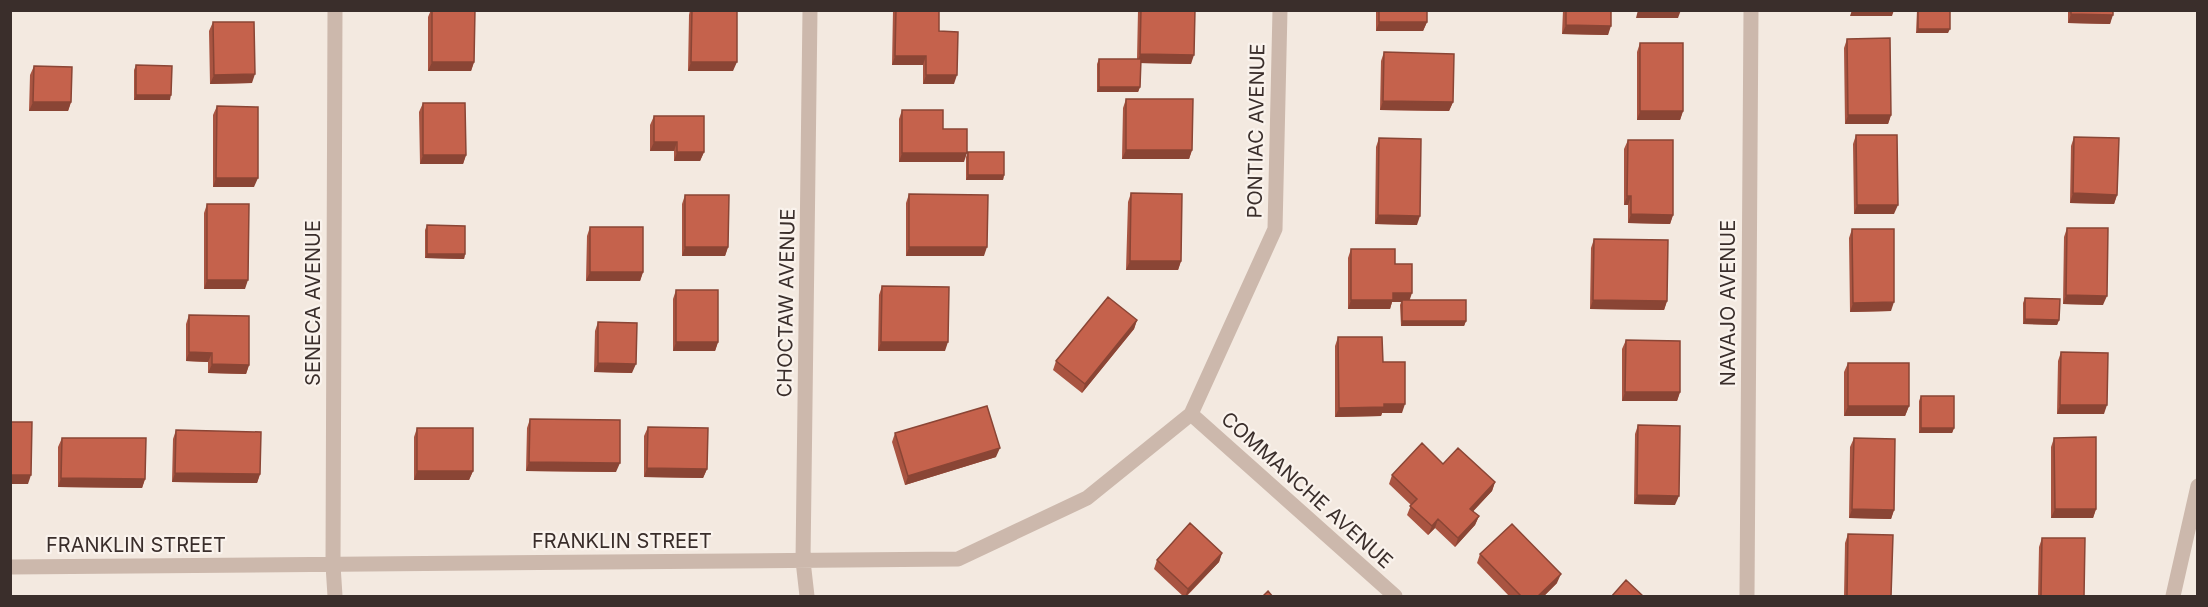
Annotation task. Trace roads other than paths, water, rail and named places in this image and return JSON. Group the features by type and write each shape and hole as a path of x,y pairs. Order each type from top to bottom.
{"street":[{"name":"SENECA AVENUE","path":"335,10 333,565 335,597"},
{"name":"CHOCTAW AVENUE","path":"807,597 803,561 810,10"},
{"name":"PONTIAC AVENUE","path":"1191,414 1275,229 1280,10"},
{"name":"NAVAJO AVENUE","path":"1747,597 1752,10"},
{"name":"FRANKLIN STREET","path":"10,567 958,559 1087,498 1191,414"},
{"name":"COMMANCHE AVENUE","path":"1191,414 1395,597"},
{"path":"2173,597 2198,486"}]}
